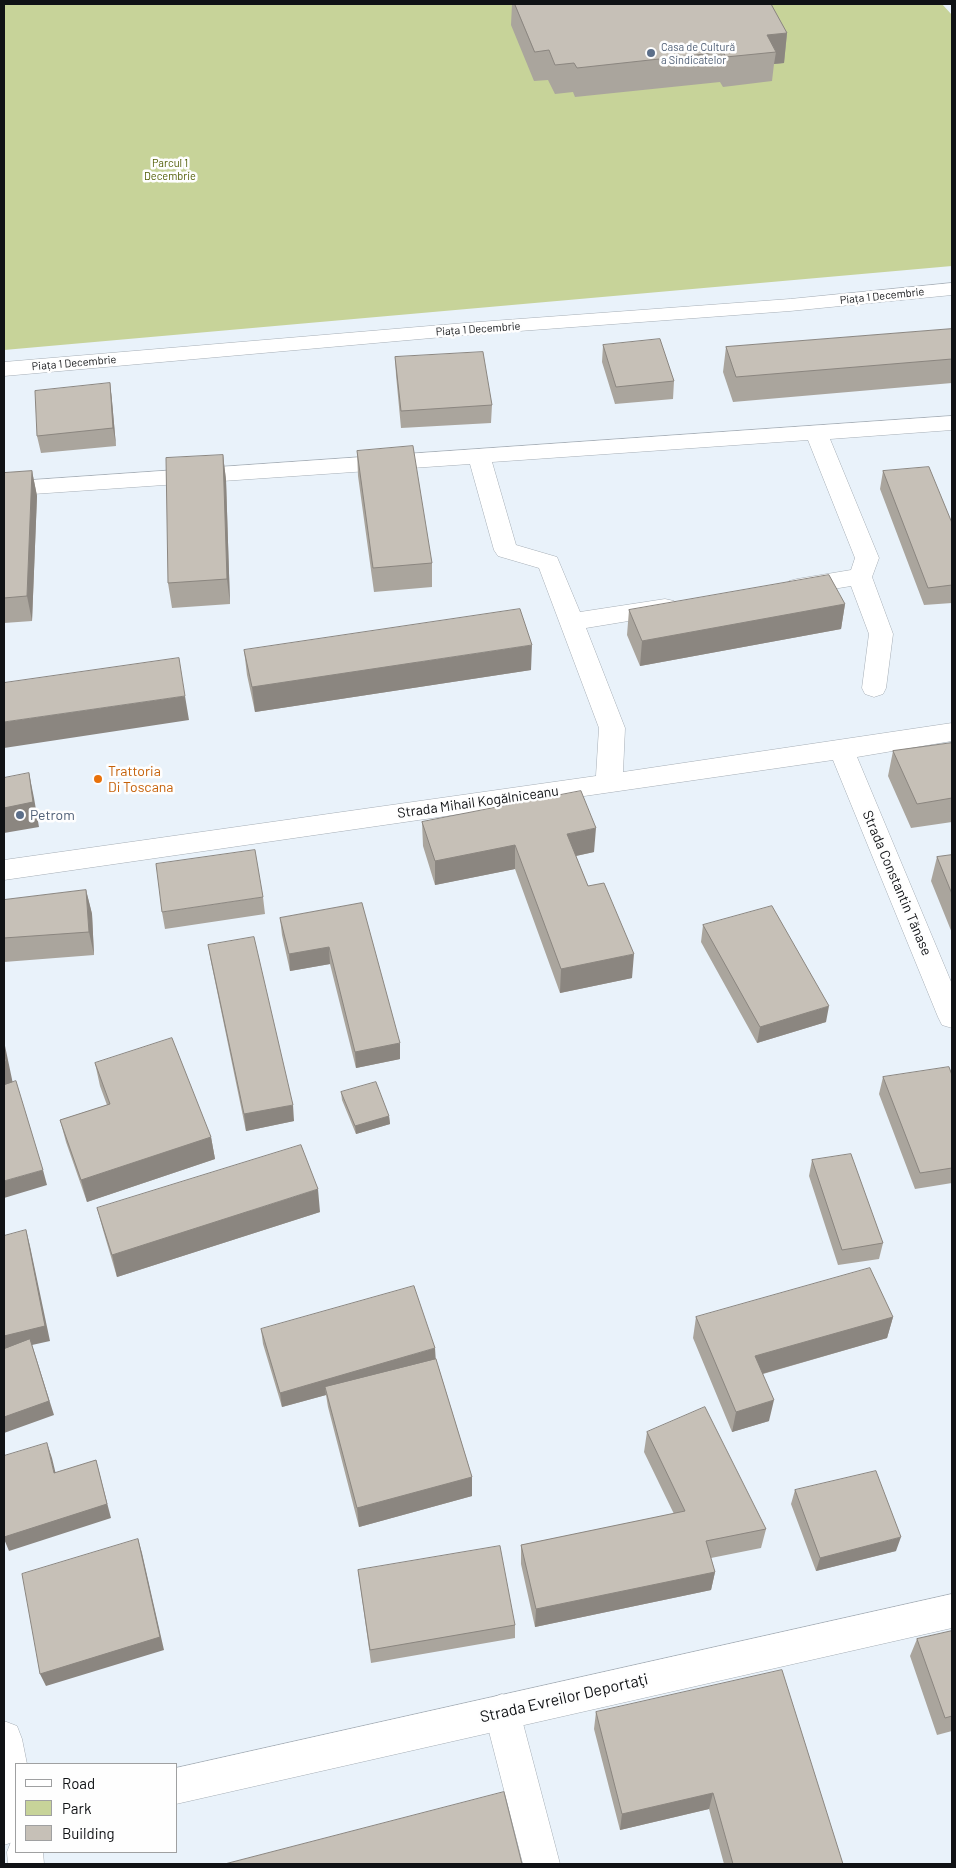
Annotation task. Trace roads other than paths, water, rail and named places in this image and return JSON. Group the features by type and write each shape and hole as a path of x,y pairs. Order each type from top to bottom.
{"street":[{"name":"Piața 1 Decembrie","path":"4,369 455,330 790,305 952,289"},
{"path":"790,305 802,309 824,310 952,300"},
{"path":"4,489 952,423"},
{"path":"816,432 867,558 860,577 881,634 874,688"},
{"path":"479,455 506,550 549,563 612,728 609,783"},
{"path":"773,591 860,577"},
{"path":"572,622 687,604"},
{"name":"Strada Mihail Kogălniceanu","path":"4,870 841,750 952,732"},
{"name":"Strada Constantin Tănase","path":"841,750 952,1017"},
{"name":"Strada Evreilor Deportaţi","path":"178,1786 952,1611"},
{"path":"502,1712 542,1864"},
{"path":"4,1739 15,1792"}],"place":[{"name":"Casa de Cultură a Sindicatelor","path":"651,53"},
{"name":"Trattoria Di Toscana","path":"98,779"},
{"name":"Petrom","path":"20,815"}],"park label":[{"name":"Parcul 1 Decembrie","path":"170,169"}]}
